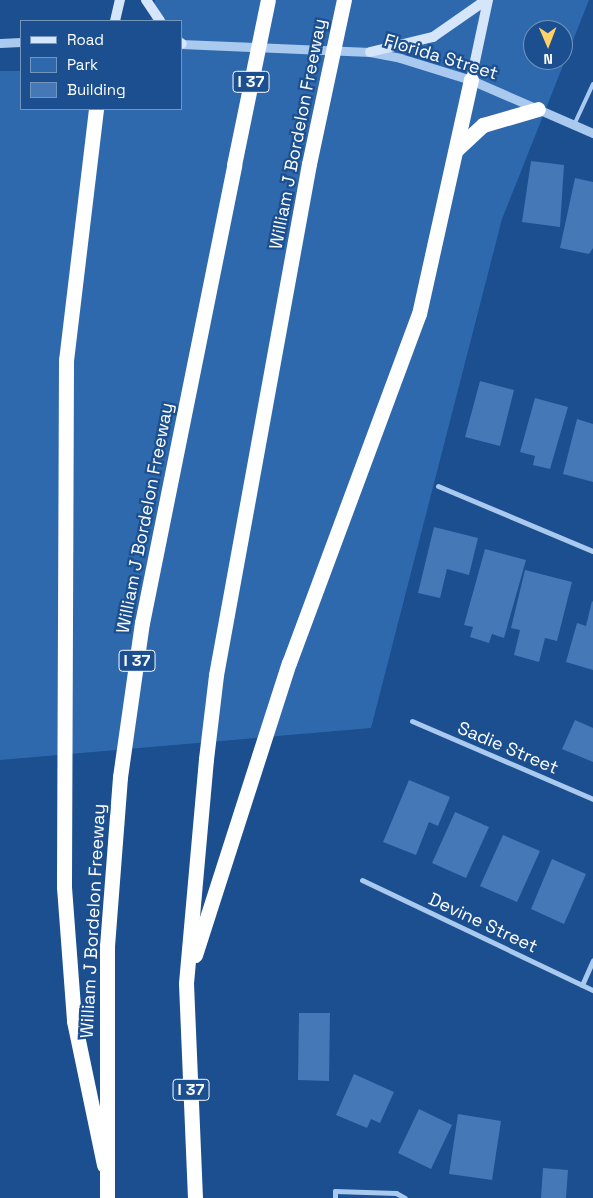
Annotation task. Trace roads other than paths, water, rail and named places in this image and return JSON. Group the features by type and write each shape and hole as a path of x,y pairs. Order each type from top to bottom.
{"highway":[{"name":"William J Bordelon Freeway","path":"107,1198 104,1164 107,946 120,777 142,624 268,0"},
{"name":"William J Bordelon Freeway","path":"195,1198 186,983 216,675 309,164 344,0"},
{"path":"186,983 289,663 419,314 471,80"},
{"path":"454,154 483,125 538,109"},
{"path":"87,110 92,126"},
{"path":"96,110 92,126 66,360 64,876 74,1021 104,1164"}],"main road":[{"path":"115,20 120,0"},
{"path":"146,0 159,20"},
{"path":"370,52 434,37 487,0"},
{"path":"471,80 487,0"}],"street":[{"path":"0,43 20,42"},
{"name":"Florida Street","path":"182,44 370,52 471,80 593,133"},
{"path":"438,486 593,552"},
{"name":"Sadie Street","path":"412,721 593,799"},
{"name":"Devine Street","path":"362,880 593,990"},
{"path":"582,985 593,960"},
{"path":"335,1198 335,1191 396,1193 405,1198"}],"lane":[{"path":"574,125 593,84"}]}
